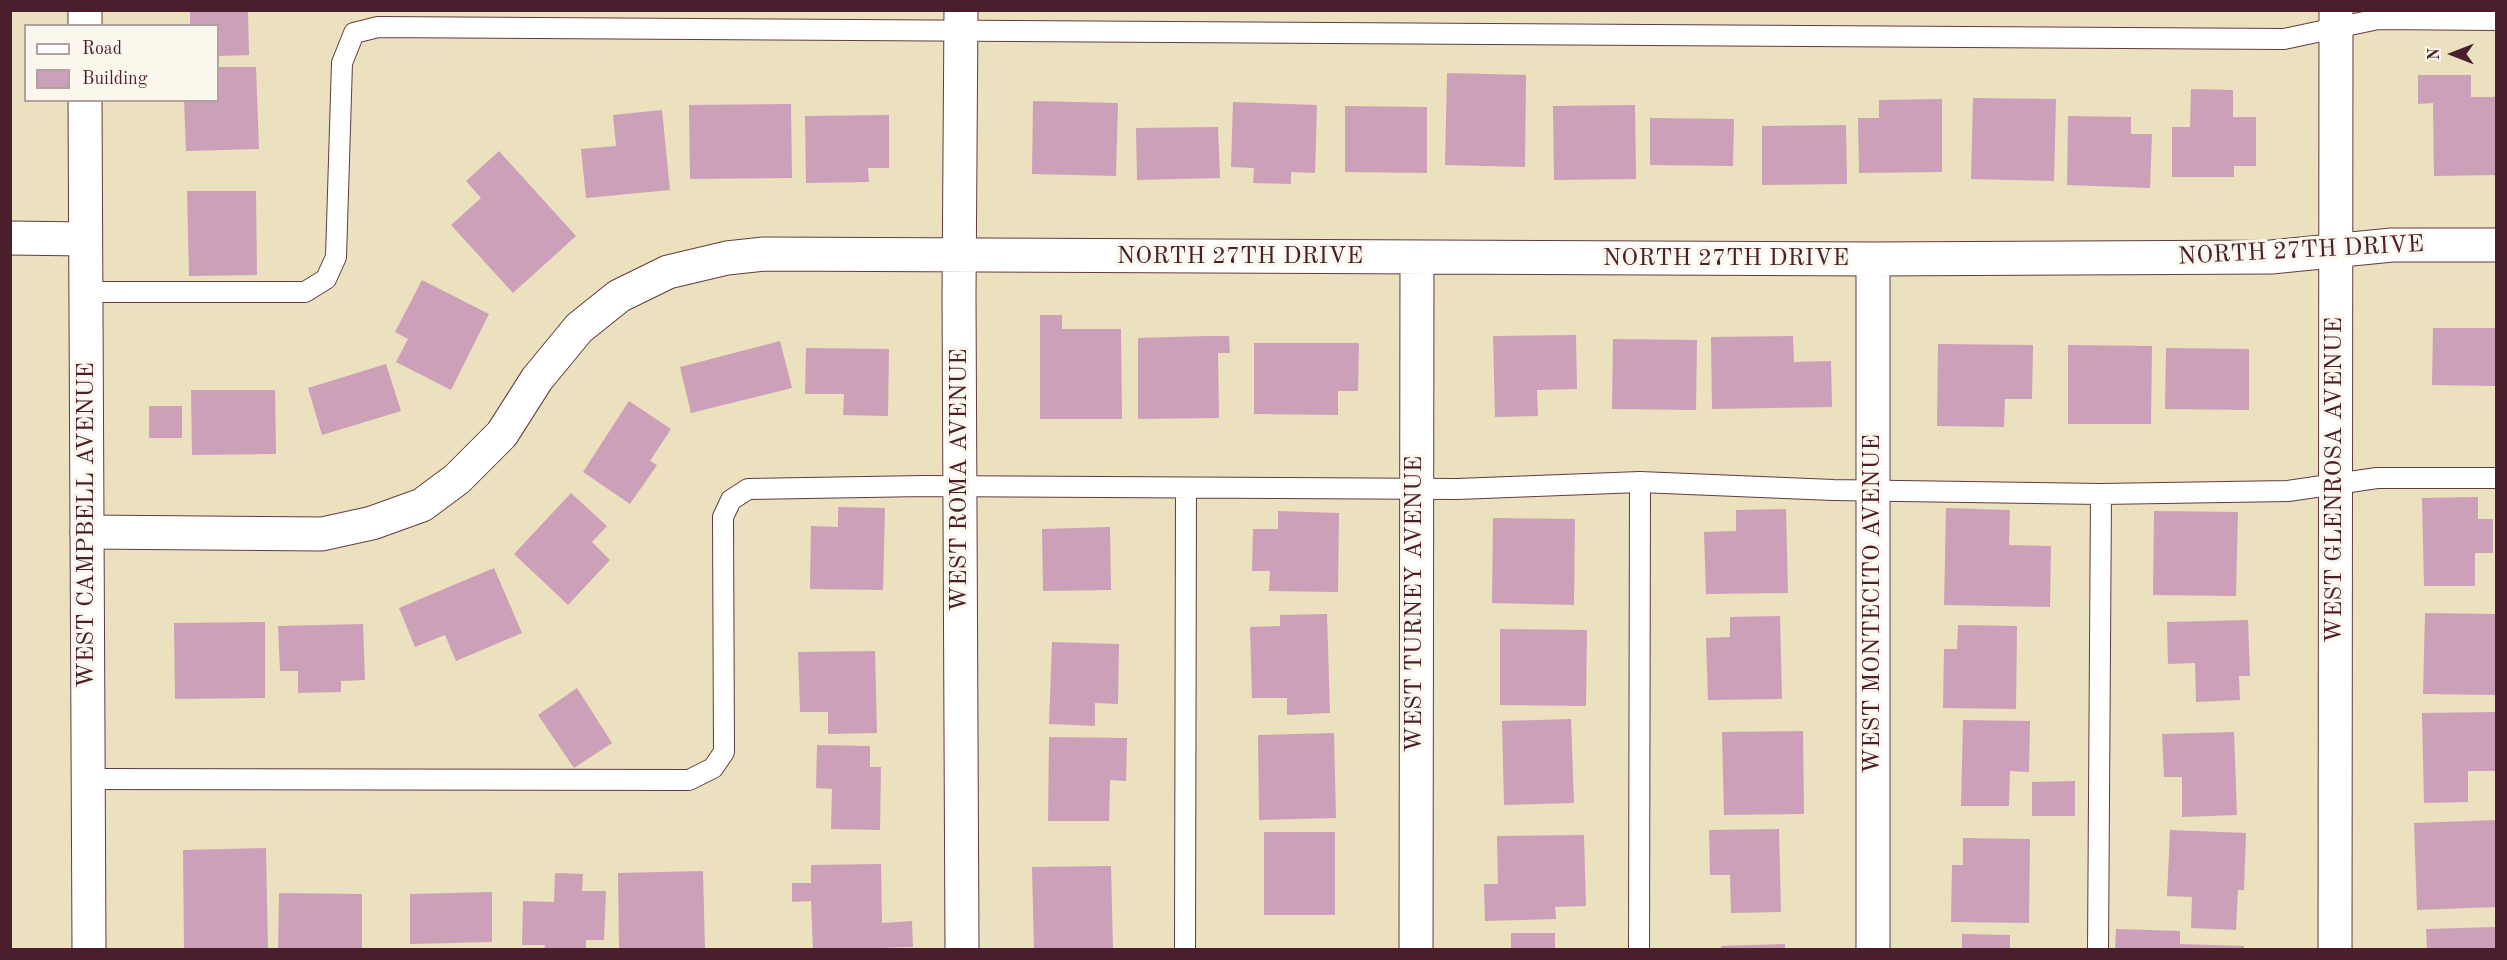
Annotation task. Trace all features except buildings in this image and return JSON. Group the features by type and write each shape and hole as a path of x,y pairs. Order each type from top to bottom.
{"street":[{"name":"WEST GLENROSA AVENUE","path":"2335,950 2336,19"},
{"name":"WEST ROMA AVENUE","path":"961,21 959,255 962,950"},
{"name":"WEST CAMPBELL AVENUE","path":"85,102 89,950"},
{"path":"10,238 85,239"},
{"name":"NORTH 27TH DRIVE","path":"87,532 322,534 372,523 422,505 458,479 502,434 537,379 579,328 619,296 668,273 727,258 764,254 1873,260 2271,257 2392,245 2496,245"},
{"name":"WEST TURNEY AVENUE","path":"1416,950 1414,489 1417,258"},
{"name":"WEST MONTECITO AVENUE","path":"1873,260 1873,950"}],"lane":[{"path":"87,292 305,292 326,279 336,257 342,63 354,33 378,27 961,21 2284,39 2336,19 2496,20"},
{"path":"89,779 689,780 712,768 724,752 723,517 731,500 748,489 960,487 1414,489 1640,482 1873,491 2101,494 2288,491 2377,478 2496,478"},
{"path":"1639,950 1640,482"},
{"path":"1185,950 1186,488"},
{"path":"2098,950 2101,494"}]}
